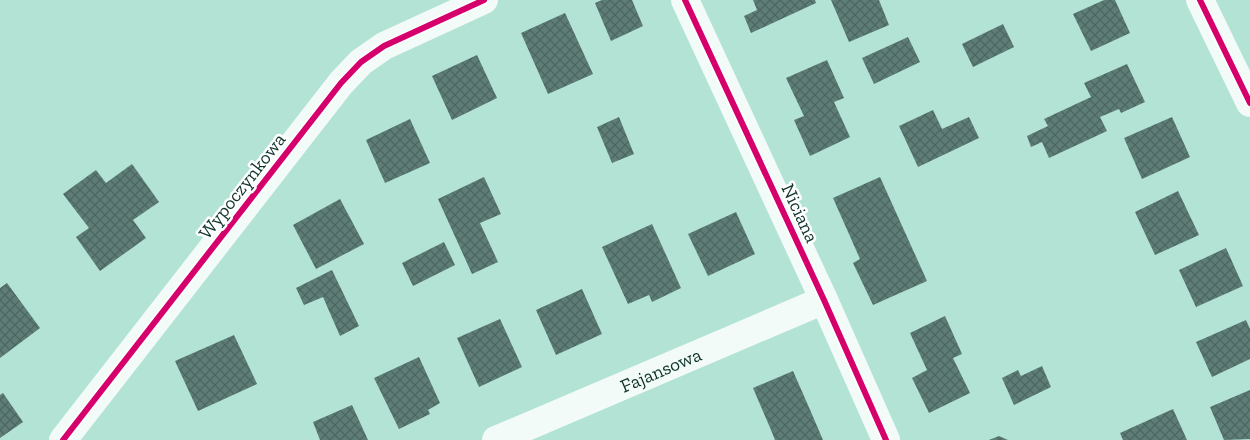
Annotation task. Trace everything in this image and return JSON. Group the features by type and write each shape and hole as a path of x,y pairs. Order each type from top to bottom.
{"street":[{"name":"Wypoczynkowa","path":"63,440 342,83 361,62 384,46 484,0"},
{"name":"Niciana","path":"685,0 824,300 886,440"},
{"path":"1200,0 1250,103"},
{"name":"Fajansowa","path":"496,440 824,300"}],"building":[{"path":"602,0 632,0 643,26 611,41 595,3"},
{"path":"753,0 815,0 816,3 751,33 744,16 757,10"},
{"path":"831,0 879,0 889,25 849,42"},
{"path":"1104,0 1115,0 1130,33 1091,51 1073,14"},
{"path":"565,13 593,74 548,94 521,33"},
{"path":"1003,24 1014,47 973,67 962,44"},
{"path":"908,37 920,62 874,84 862,58"},
{"path":"477,55 497,98 452,120 432,76"},
{"path":"827,60 844,98 834,102 850,137 810,156 794,120 804,116 786,78"},
{"path":"1127,64 1145,102 1121,113 1119,109 1100,117 1107,131 1049,158 1042,142 1031,147 1027,136 1048,126 1044,119 1091,97 1084,83"},
{"path":"933,110 942,129 969,117 979,138 918,167 899,126"},
{"path":"619,117 634,154 612,163 597,127"},
{"path":"1172,117 1190,157 1142,179 1124,138"},
{"path":"410,119 430,163 385,183 366,140"},
{"path":"132,164 159,202 133,220 146,238 100,271 76,237 89,228 63,194 96,170 106,183"},
{"path":"484,177 501,214 480,223 498,262 472,274 438,199"},
{"path":"880,177 927,281 873,305 853,263 860,259 833,198"},
{"path":"1178,191 1199,235 1155,255 1135,212"},
{"path":"340,199 364,244 316,269 293,225"},
{"path":"736,212 755,254 708,276 688,234"},
{"path":"652,224 681,288 652,302 649,295 628,304 602,247"},
{"path":"444,242 455,265 413,286 402,263"},
{"path":"1226,248 1243,286 1196,307 1179,270"},
{"path":"332,270 359,326 340,336 323,297 304,305 296,288"},
{"path":"7,283 40,328 0,358 0,288"},
{"path":"582,289 602,334 556,355 536,310"},
{"path":"945,316 962,354 953,358 970,393 929,413 912,378 927,370 910,333"},
{"path":"500,319 522,367 479,387 457,338"},
{"path":"1246,320 1250,329 1250,359 1212,377 1196,342"},
{"path":"234,335 257,384 198,411 175,361"},
{"path":"419,357 440,403 428,410 430,414 399,429 374,378"},
{"path":"1042,366 1051,387 1014,405 1002,378 1018,370 1021,376"},
{"path":"793,371 823,440 775,440 753,388"},
{"path":"1250,390 1250,439 1224,440 1210,407"},
{"path":"3,393 23,422 0,438 0,395"},
{"path":"352,405 368,440 320,440 313,422"},
{"path":"1173,409 1187,440 1123,440 1120,433"},
{"path":"999,436 1008,440 989,440"}],"cycle path":[{"path":"63,440 341,83 361,62 384,46 484,0"},
{"path":"685,0 824,300 886,440"},
{"path":"1200,0 1250,103"}]}
